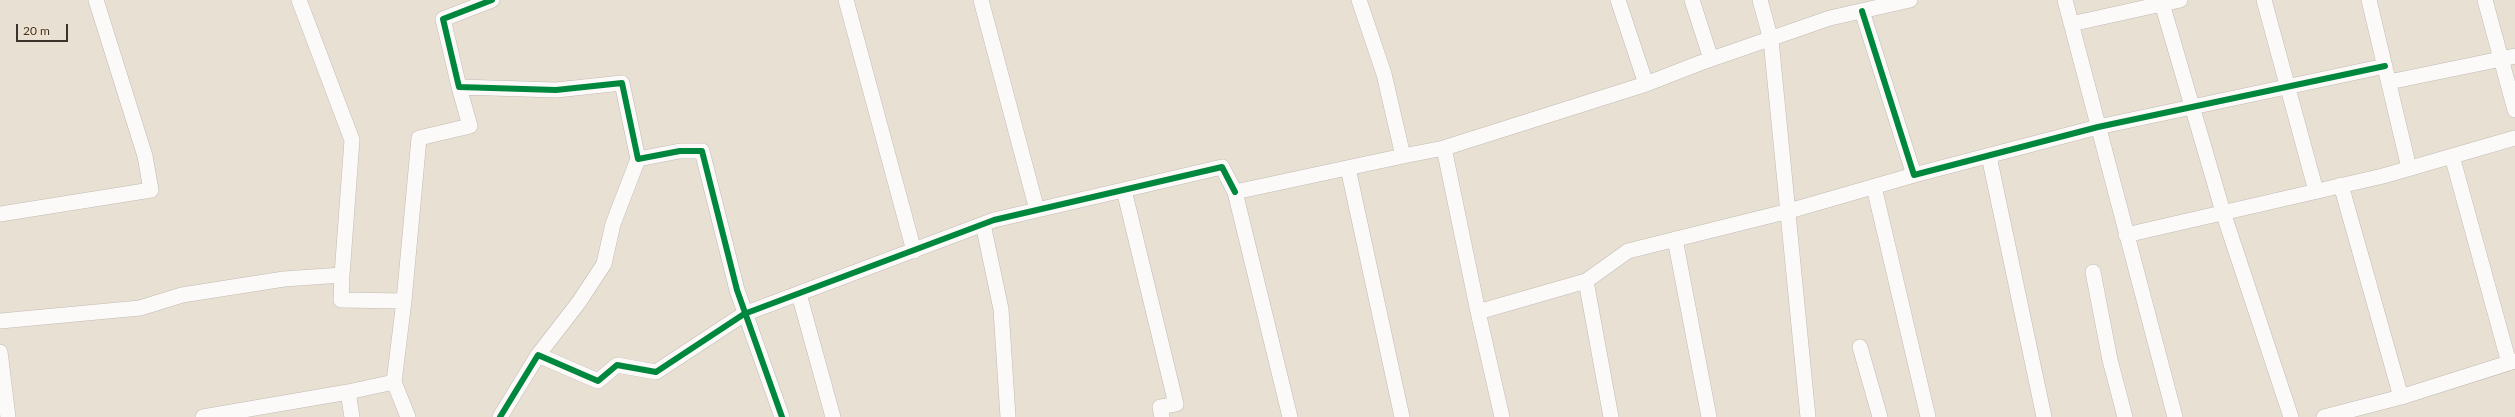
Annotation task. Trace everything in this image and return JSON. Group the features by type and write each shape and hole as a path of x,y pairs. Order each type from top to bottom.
{"street":[{"path":"0,214 151,190 145,156 96,0"},
{"path":"299,0 352,140 341,300 404,301"},
{"path":"408,417 394,382 404,301 419,138 470,126 458,87 443,19 492,0"},
{"path":"846,0 914,251"},
{"path":"981,0 1037,210"},
{"path":"1359,0 1384,74 1403,156"},
{"path":"1618,0 1646,84"},
{"path":"1692,0 1711,59"},
{"path":"1760,0 1771,40 1789,211 1808,417"},
{"path":"1235,192 1444,148 1646,84 1711,59 1771,40 1830,18 1910,0"},
{"path":"2065,0 2175,417"},
{"path":"2072,24 2161,2 2180,0"},
{"path":"2264,0 2316,191"},
{"path":"2370,0 2409,168"},
{"path":"2485,0 2508,58 2515,110"},
{"path":"2161,2 2223,212 2291,417"},
{"path":"1862,11 1914,175"},
{"path":"2389,82 2508,58"},
{"path":"1478,312 1586,281 1628,251 1789,211 1914,175 2098,127 2385,66"},
{"path":"458,87 556,90 622,83 638,159 613,224 604,264 579,302 538,355 500,417"},
{"path":"2126,235 2341,185 2409,168 2515,138"},
{"path":"1444,148 1478,312 1502,417"},
{"path":"638,159 680,151 702,151 744,314 782,417"},
{"path":"1988,156 2044,417"},
{"path":"2324,417 2401,397 2512,362 2452,156"},
{"path":"538,355 598,381 617,365 656,372 744,314 983,224 1222,167 1235,192 1290,417"},
{"path":"1348,168 1402,417"},
{"path":"2341,185 2401,397"},
{"path":"1874,187 1928,417"},
{"path":"1124,190 1176,404 1160,407 1162,417"},
{"path":"983,224 1001,309 1008,417"},
{"path":"1675,239 1709,417"},
{"path":"2093,272 2110,360 2125,417"},
{"path":"0,321 140,308 182,295 284,279 342,275"},
{"path":"1586,281 1612,417"},
{"path":"799,294 833,417"},
{"path":"1860,347 1880,417"},
{"path":"0,352 8,417"},
{"path":"203,417 348,392 394,382"},
{"path":"348,392 352,417"}],"cycle path":[{"path":"492,0 443,19 459,87 556,90 622,83 638,159 680,151 702,151 737,290 782,417"},
{"path":"1862,11 1914,175 2098,127 2385,66"},
{"path":"500,417 538,355 598,381 617,365 656,372 744,314 994,220 1222,167 1235,192"}]}
